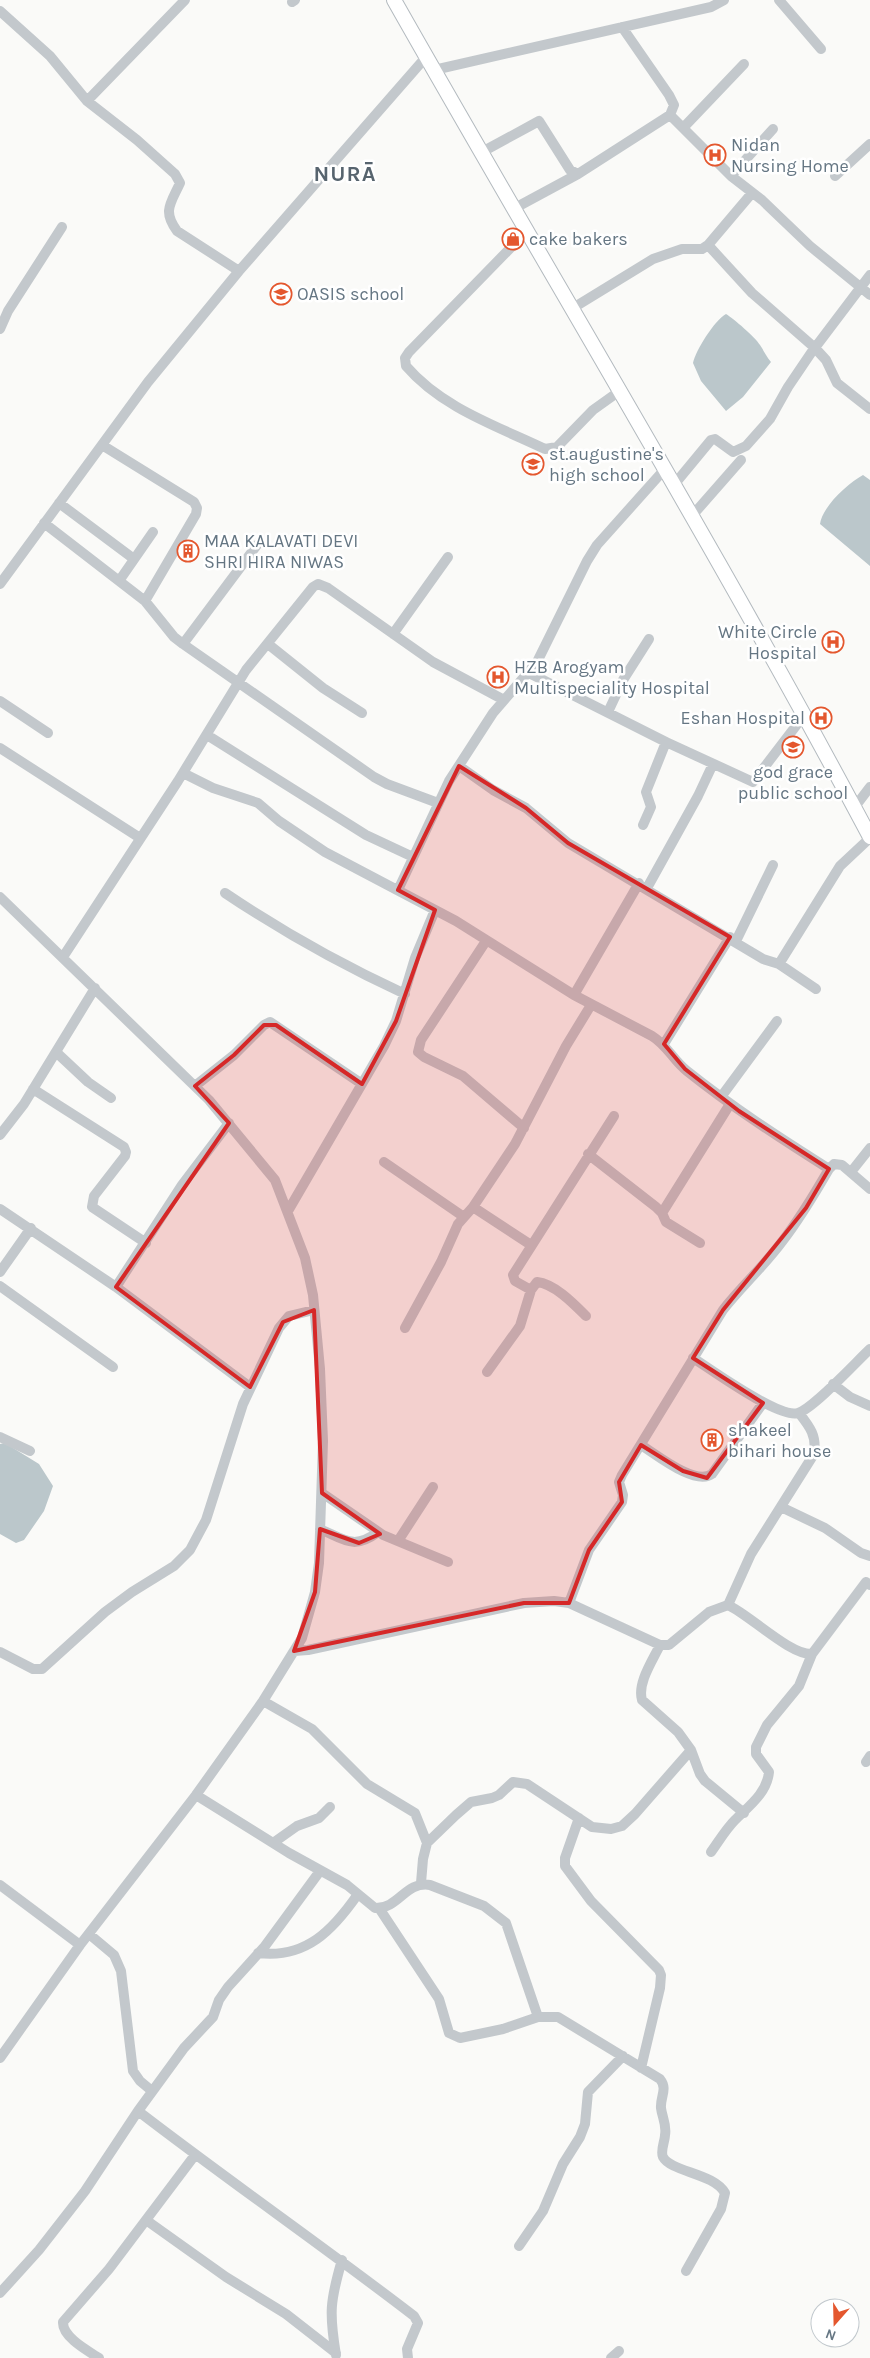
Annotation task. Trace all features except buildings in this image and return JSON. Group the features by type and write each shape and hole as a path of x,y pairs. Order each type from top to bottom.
{"main road":[{"path":"394,0 621,390 673,486 805,714 870,838"}],"street":[{"path":"87,101 185,0"},
{"path":"434,70 711,7 724,0"},
{"path":"779,0 821,49"},
{"path":"0,11 50,56 87,101 137,140 180,180 167,215 176,231 238,271"},
{"path":"515,208 578,174 670,115 674,105 622,27"},
{"path":"0,584 148,382 238,271 426,57"},
{"path":"683,128 744,64"},
{"path":"670,115 731,176 762,200 810,246 870,295"},
{"path":"482,152 539,121 570,170 578,174"},
{"path":"731,176 773,129"},
{"path":"835,176 870,144"},
{"path":"573,308 653,259 682,249 702,249 708,246 752,193"},
{"path":"0,328 8,311 62,227"},
{"path":"528,230 409,352 405,358 406,366 427,388 471,415 545,450 558,447 593,410 621,390"},
{"path":"708,246 752,293 815,348 826,360 837,382 870,410"},
{"path":"673,486 711,440 715,439 733,452 746,446 770,419 788,387 815,348 870,275"},
{"path":"102,445 194,502 197,508 196,514 145,601"},
{"path":"691,517 741,460"},
{"path":"398,890 438,803 459,766 504,700 529,673 545,648 572,587 597,545 664,470"},
{"path":"59,502 134,559"},
{"path":"44,523 145,601 183,644 374,777 387,784 438,803"},
{"path":"119,581 153,532"},
{"path":"183,644 257,545"},
{"path":"393,634 448,557"},
{"path":"63,957 183,773 239,682 313,587 318,584 328,588 433,662 504,700"},
{"path":"608,712 623,680 649,639"},
{"path":"268,644 323,688 362,713"},
{"path":"529,673 666,742 753,782 805,714"},
{"path":"0,702 48,733"},
{"path":"206,735 366,835 413,857"},
{"path":"643,825 650,807 646,792 666,742"},
{"path":"0,748 140,838"},
{"path":"574,995 698,796 713,764"},
{"path":"459,766 493,790 526,808 568,842 767,961 779,964 816,990"},
{"path":"183,773 214,788 258,803 307,841 435,910 574,995 664,1044 685,1069 730,1104 829,1169"},
{"path":"854,808 870,787"},
{"path":"779,964 840,866 870,838"},
{"path":"664,1044 733,939 773,866"},
{"path":"225,893 278,929 368,977 405,994"},
{"path":"0,897 195,1086 274,1180 288,1211 305,1258 314,1310 323,1441 322,1493 315,1592 306,1626 294,1651 263,1701 196,1796 80,1946 0,2058"},
{"path":"288,1211 362,1084 396,1020 415,958 435,910"},
{"path":"486,941 422,1040 418,1052 464,1076 524,1128"},
{"path":"0,1135 33,1090 95,988"},
{"path":"406,1328 464,1217 473,1207 524,1128 566,1046 592,1005"},
{"path":"721,1097 777,1021"},
{"path":"195,1086 234,1056 264,1025 270,1022 362,1084"},
{"path":"56,1052 88,1082 111,1098"},
{"path":"33,1090 124,1147 125,1156 94,1196 92,1207 146,1243"},
{"path":"662,1213 730,1104"},
{"path":"531,1290 513,1278 531,1245 614,1116"},
{"path":"116,1287 182,1185 228,1124"},
{"path":"851,1172 870,1148"},
{"path":"588,1154 662,1213 666,1222 700,1243"},
{"path":"384,1162 464,1217"},
{"path":"569,1603 577,1576 592,1544 622,1502 623,1495 619,1482 723,1310 794,1226 829,1169 837,1163 851,1172 870,1189"},
{"path":"473,1207 531,1245"},
{"path":"0,1209 116,1287 250,1387"},
{"path":"0,1272 30,1228"},
{"path":"487,1372 520,1326 531,1290 537,1282 543,1283 569,1300 586,1316"},
{"path":"0,1286 113,1367"},
{"path":"0,1652 33,1669 42,1668 105,1612 182,1559 190,1550 206,1520 213,1493 250,1387 283,1322 289,1316 314,1310"},
{"path":"693,1358 763,1403 791,1414 799,1413 870,1349"},
{"path":"833,1384 850,1397 870,1406"},
{"path":"640,1445 683,1471 699,1478 707,1478 712,1474 763,1403"},
{"path":"728,1605 751,1554 814,1454 816,1444 814,1433 799,1413"},
{"path":"0,1437 30,1451"},
{"path":"398,1541 433,1487"},
{"path":"322,1493 378,1532 448,1562"},
{"path":"780,1507 825,1528 861,1553 870,1556"},
{"path":"320,1529 350,1542 359,1543 378,1532"},
{"path":"711,1852 730,1825 757,1798 768,1775 767,1767 756,1754 756,1747 767,1725 799,1686 812,1654 869,1582"},
{"path":"294,1651 308,1650 524,1603 554,1601 569,1603 660,1645 669,1645 709,1612 728,1605 741,1611 791,1648 804,1654 812,1654"},
{"path":"660,1645 643,1684 640,1694 642,1700 678,1732 691,1750 700,1774 705,1781 744,1813"},
{"path":"263,1701 312,1729 366,1784 415,1812 427,1843"},
{"path":"421,1884 423,1859 427,1843 471,1802 492,1798 514,1782 527,1784 592,1827 604,1830 622,1826 691,1750"},
{"path":"196,1796 272,1844 347,1885 370,1906 379,1908 389,1906 415,1885 421,1884 430,1885 475,1902 499,1916 506,1923 538,2017"},
{"path":"272,1844 297,1826 319,1818 330,1807"},
{"path":"579,1818 565,1858 565,1866 591,1901 637,1946 659,1970 661,1975 660,1988 641,2068"},
{"path":"0,2294 39,2250 84,2191 152,2091 184,2048 212,2017 219,2000 228,1987 258,1953 320,1871"},
{"path":"0,1884 80,1946"},
{"path":"258,1953 285,1954 311,1943 335,1925 358,1894"},
{"path":"379,1908 439,1999 449,2033 460,2038 521,2024 538,2017 558,2017 623,2056 664,2084 661,2107 666,2133 662,2152 663,2158 671,2164 711,2180 722,2188 725,2193 721,2209 686,2271"},
{"path":"89,1934 117,1960 125,1997 133,2071 140,2081 152,2091"},
{"path":"519,2246 543,2211 564,2164 580,2137 585,2124 588,2092 623,2056"},
{"path":"138,2111 195,2155 342,2260 414,2316 418,2323 407,2349 408,2358"},
{"path":"99,2358 67,2333 63,2327 63,2322 109,2269 195,2155"},
{"path":"146,2220 226,2277 286,2314 336,2355"},
{"path":"336,2355 330,2311 342,2260"}],"highlighted area":[{"path":"459,766 526,808 568,843 730,937 664,1044 685,1069 739,1111 829,1169 806,1208 723,1310 693,1358 763,1403 707,1478 683,1471 641,1445 619,1482 622,1502 589,1550 569,1603 524,1603 294,1651 315,1592 320,1529 359,1543 380,1534 322,1493 314,1310 283,1322 250,1387 116,1287 229,1123 195,1086 234,1055 264,1025 276,1025 362,1084 396,1021 435,910 398,890"}],"shaded area":[{"path":"726,314 754,337 771,362 743,397 726,411 701,381 693,363 706,336"},
{"path":"863,475 870,480 870,566 820,524 825,510 837,496"},
{"path":"5,1443 39,1464 53,1486 44,1511 24,1540 16,1543 0,1534 0,1444"}],"place":[{"name":"Nidan Nursing Home","path":"715,155"},
{"name":"cake bakers","path":"513,239"},
{"name":"OASIS school","path":"281,294"},
{"name":"st.augustine's high school","path":"533,464"},
{"name":"MAA KALAVATI DEVI SHRI HIRA NIWAS","path":"188,551"},
{"name":"White Circle Hospital","path":"833,642"},
{"name":"HZB Arogyam Multispeciality Hospital","path":"498,677"},
{"name":"Eshan Hospital","path":"821,718"},
{"name":"god grace public school","path":"793,747"},
{"name":"shakeel bihari house","path":"712,1440"}],"district":[{"name":"NURĀ","path":"345,174"}]}
